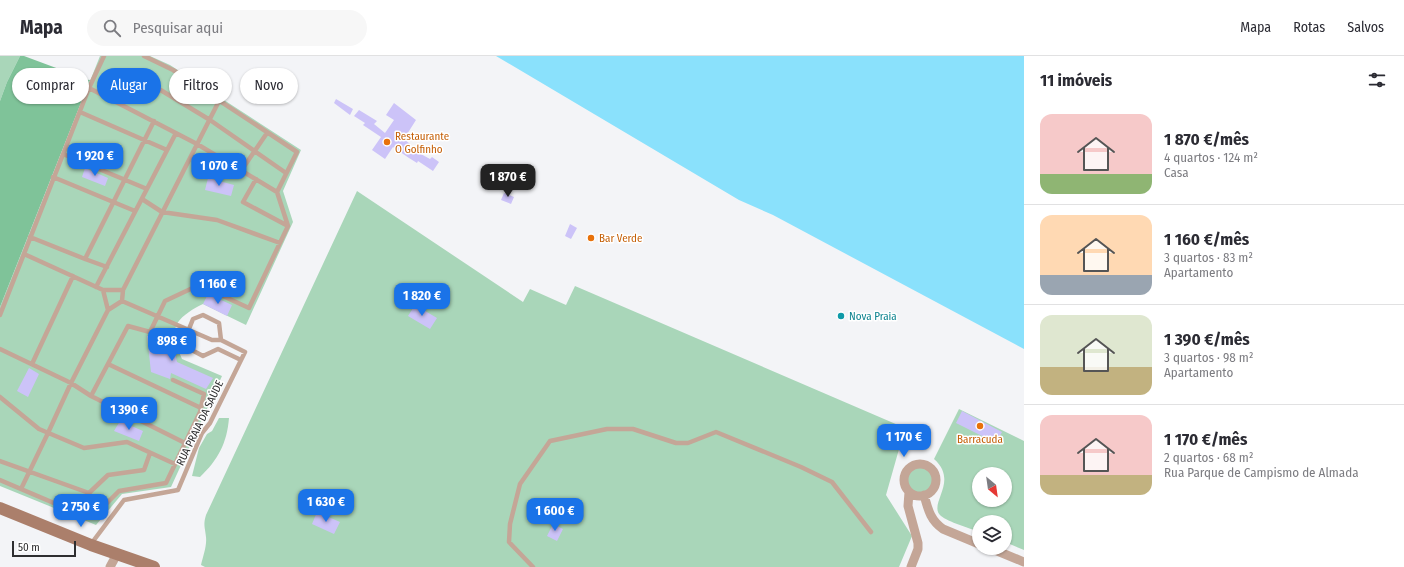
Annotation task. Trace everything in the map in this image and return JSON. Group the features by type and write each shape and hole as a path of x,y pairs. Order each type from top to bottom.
{"main road":[{"path":"0,508 91,545 154,567"}],"street":[{"path":"926,464 933,471 936,480 933,490 924,496 916,496 909,492 904,484 904,474 911,466 926,464"},
{"path":"909,492 908,506 918,543 918,548 911,567"},
{"path":"924,496 929,513 938,526 972,541"},
{"path":"110,567 117,554"},
{"path":"1007,555 1024,562"}],"lane":[{"path":"91,396 128,326 150,332 165,301 199,285 250,308 288,226 277,192 197,144 89,88 104,56"},
{"path":"144,56 169,68"},
{"path":"161,89 210,120 286,173"},
{"path":"0,315 83,104"},
{"path":"122,301 123,290 218,104"},
{"path":"224,104 297,152 277,192"},
{"path":"80,112 167,150"},
{"path":"85,259 154,121"},
{"path":"96,287 176,133"},
{"path":"241,171 267,133"},
{"path":"63,154 147,189"},
{"path":"53,177 136,211"},
{"path":"256,179 243,202 288,226"},
{"path":"142,199 162,212 217,220 280,243"},
{"path":"30,237 106,267"},
{"path":"24,254 103,290 123,290"},
{"path":"32,364 73,276"},
{"path":"103,290 108,310"},
{"path":"122,301 158,316 188,330 212,340 221,340 219,323 203,315 193,319 188,330 185,339 188,348 203,356 218,348"},
{"path":"21,489 71,383 108,310 122,301"},
{"path":"212,340 218,348 241,360"},
{"name":"RUA PRAIA DA SAÚDE","path":"91,545 124,500 178,490 202,433 210,423 245,352 221,340"},
{"path":"0,348 71,383 91,396 185,443"},
{"path":"108,364 201,408"},
{"path":"0,480 82,515 98,512 119,491 166,483 201,408 204,394 173,380"},
{"path":"0,397 39,429 84,448 127,442 175,464"},
{"path":"532,567 509,542 510,524 520,484 550,441 607,429 633,430 676,443 688,444 716,432 801,467 832,482 871,532"},
{"path":"0,461 89,493 108,475 144,470 150,453"}],"green space":[{"path":"0,56 20,56 14,68 12,68 12,72 0,101"},
{"path":"20,56 24,56 56,68 14,68"},
{"path":"100,56 150,56 175,68 169,68 169,104 230,104 301,150 283,191 293,222 246,325 203,304 182,317 175,328 175,339 182,359 222,376 171,487 122,494 96,525 0,486 0,307 81,104 89,104 89,84"},
{"path":"12,72 12,104 80,104 0,307 0,101"},
{"path":"357,191 523,302 530,289 566,305 575,286 905,428 886,495 912,536 899,567 205,567 201,565 206,544 204,524 206,515"},
{"path":"959,409 1024,441 1024,550 1012,545 1012,515 972,515 972,529 954,523 941,516 938,511 938,505 944,484 944,476 941,468 934,459"},
{"path":"219,418 229,418 224,443 217,457 206,471 200,477 192,476 199,448 207,434 212,431"},
{"path":"920,467 929,471 933,480 929,489 920,493 911,489 907,480 911,471"}],"water":[{"path":"496,56 1024,56 1024,349 773,215 739,200"}],"building":[{"path":"336,99 353,109 350,115 334,103"},
{"path":"394,103 416,120 404,139 410,144 408,147 430,159 432,157 439,162 433,171 418,161 417,163 393,147 385,159 372,150 381,137 363,125 365,123 354,116 359,110 377,121 374,124 385,133 394,120 386,115"},
{"path":"85,168 108,178 105,186 82,177"},
{"path":"208,178 234,185 231,196 205,190"},
{"path":"504,193 514,197 511,204 501,200"},
{"path":"570,224 577,228 571,239 565,236"},
{"path":"208,294 232,305 227,316 203,304"},
{"path":"415,305 437,318 430,329 408,316"},
{"path":"171,334 177,362 213,378 206,389 171,373 170,379 151,372 147,336"},
{"path":"29,368 39,374 28,397 17,391"},
{"path":"962,411 1002,432 996,443 956,423"},
{"path":"120,421 143,431 139,441 114,431"},
{"path":"317,512 340,522 334,534 312,524"},
{"path":"553,524 563,529 557,541 547,536"}],"place":[{"name":"Restaurante O Golfinho","path":"387,142"},
{"name":"Bar Verde","path":"591,238"},
{"name":"Nova Praia","path":"841,316"},
{"name":"Barracuda","path":"980,426"}]}
